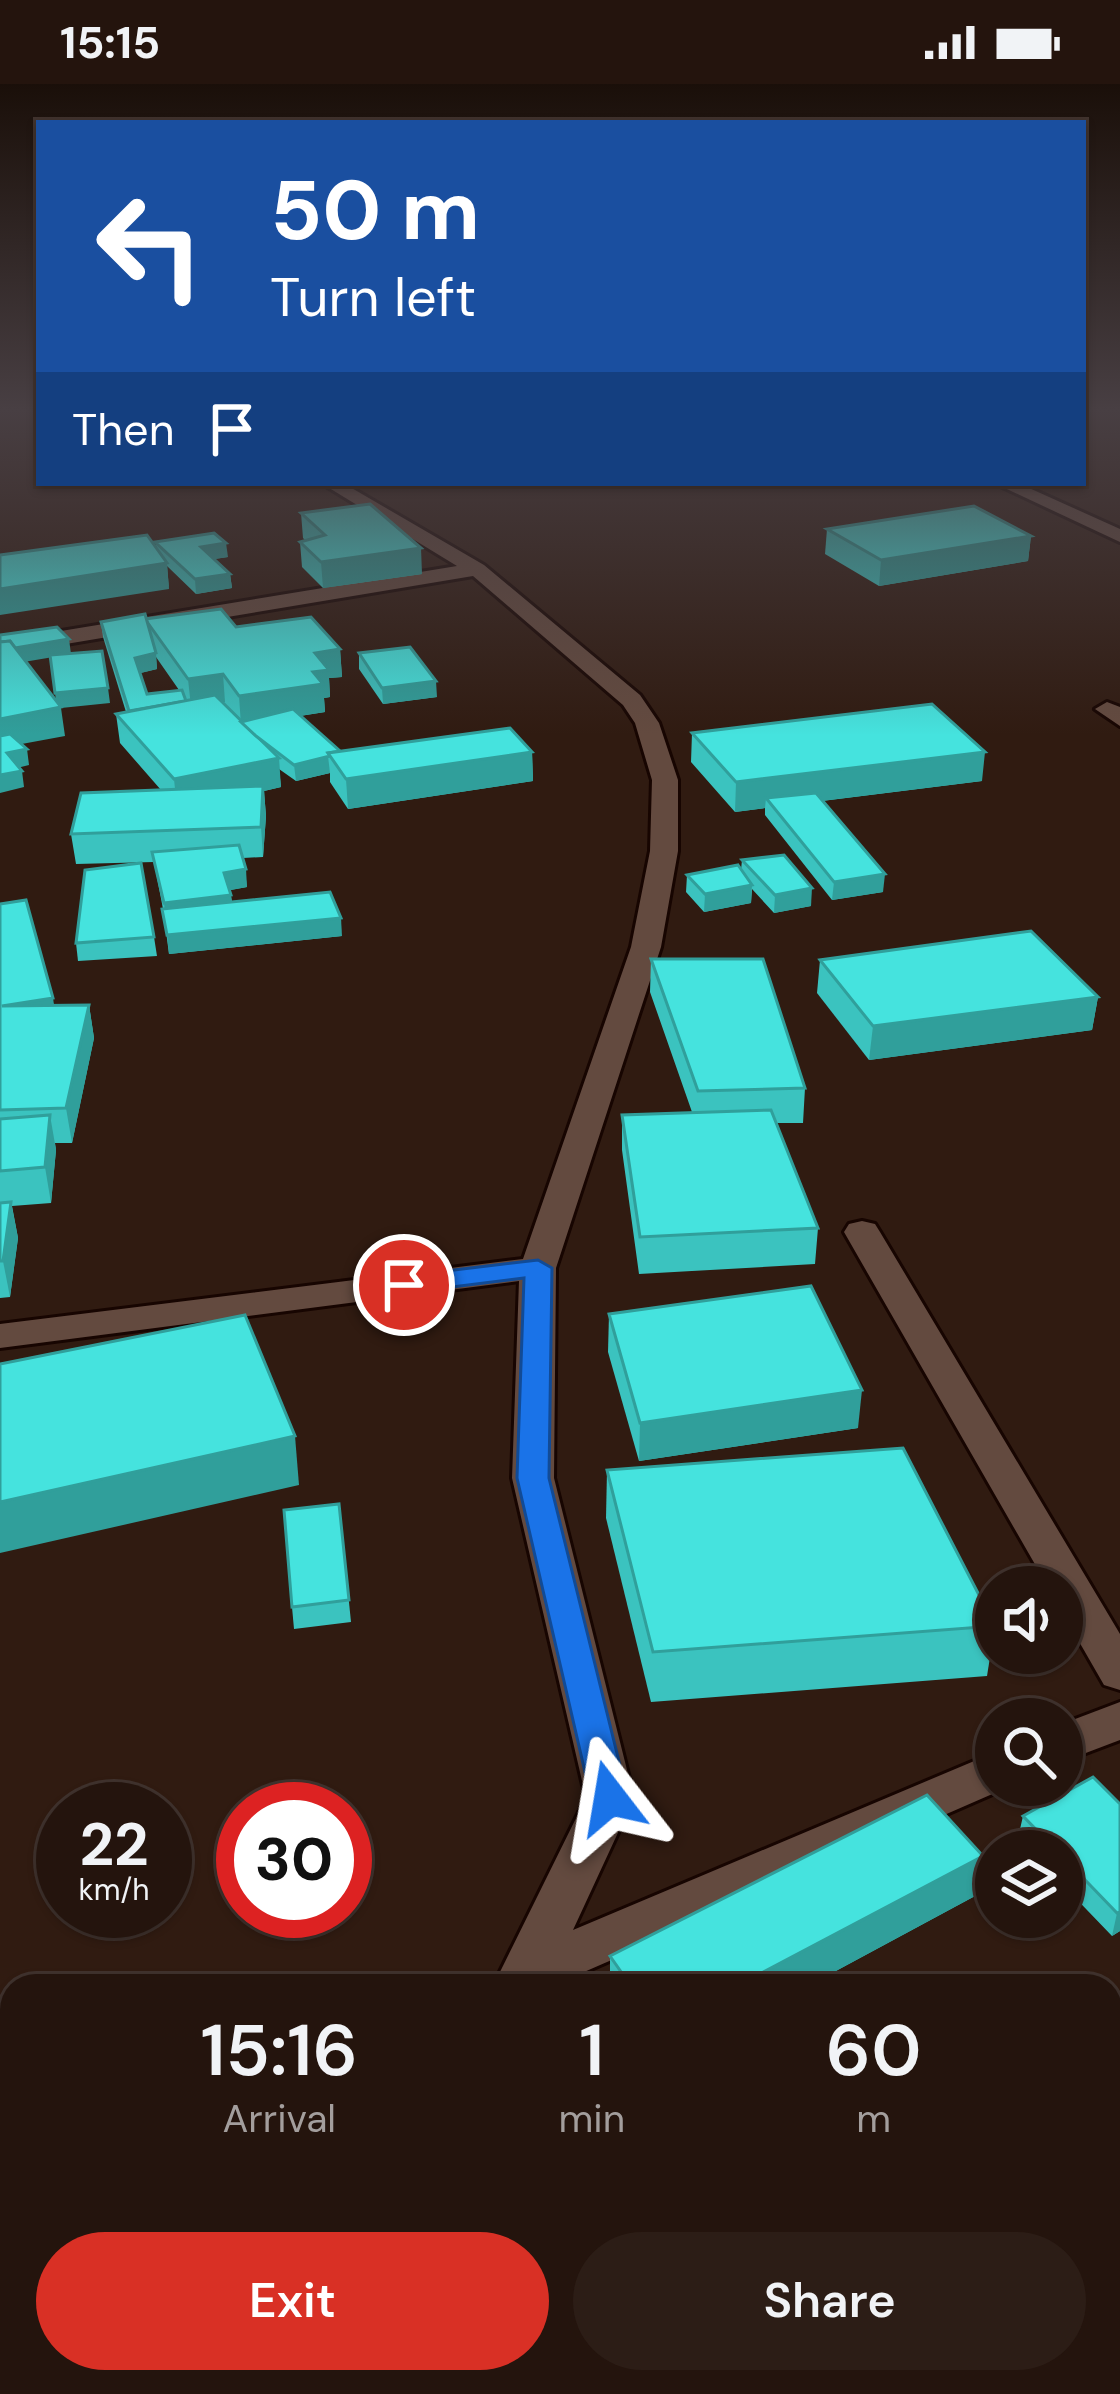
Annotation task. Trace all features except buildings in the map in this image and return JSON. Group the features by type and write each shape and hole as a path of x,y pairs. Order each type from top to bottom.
{"street":[{"path":"392,520 477,569 632,700 647,723 665,780 664,851 646,947 538,1268 533,1478 610,1798 524,1974"},
{"path":"1085,520 1120,536"},
{"path":"0,648 477,569"},
{"path":"862,1232 1120,1673"},
{"path":"0,1336 538,1268"},
{"path":"1083,1735 1120,1720"},
{"path":"535,1974 975,1781"}],"route":[{"path":"404,1285 538,1268 533,1478 610,1798"}]}
